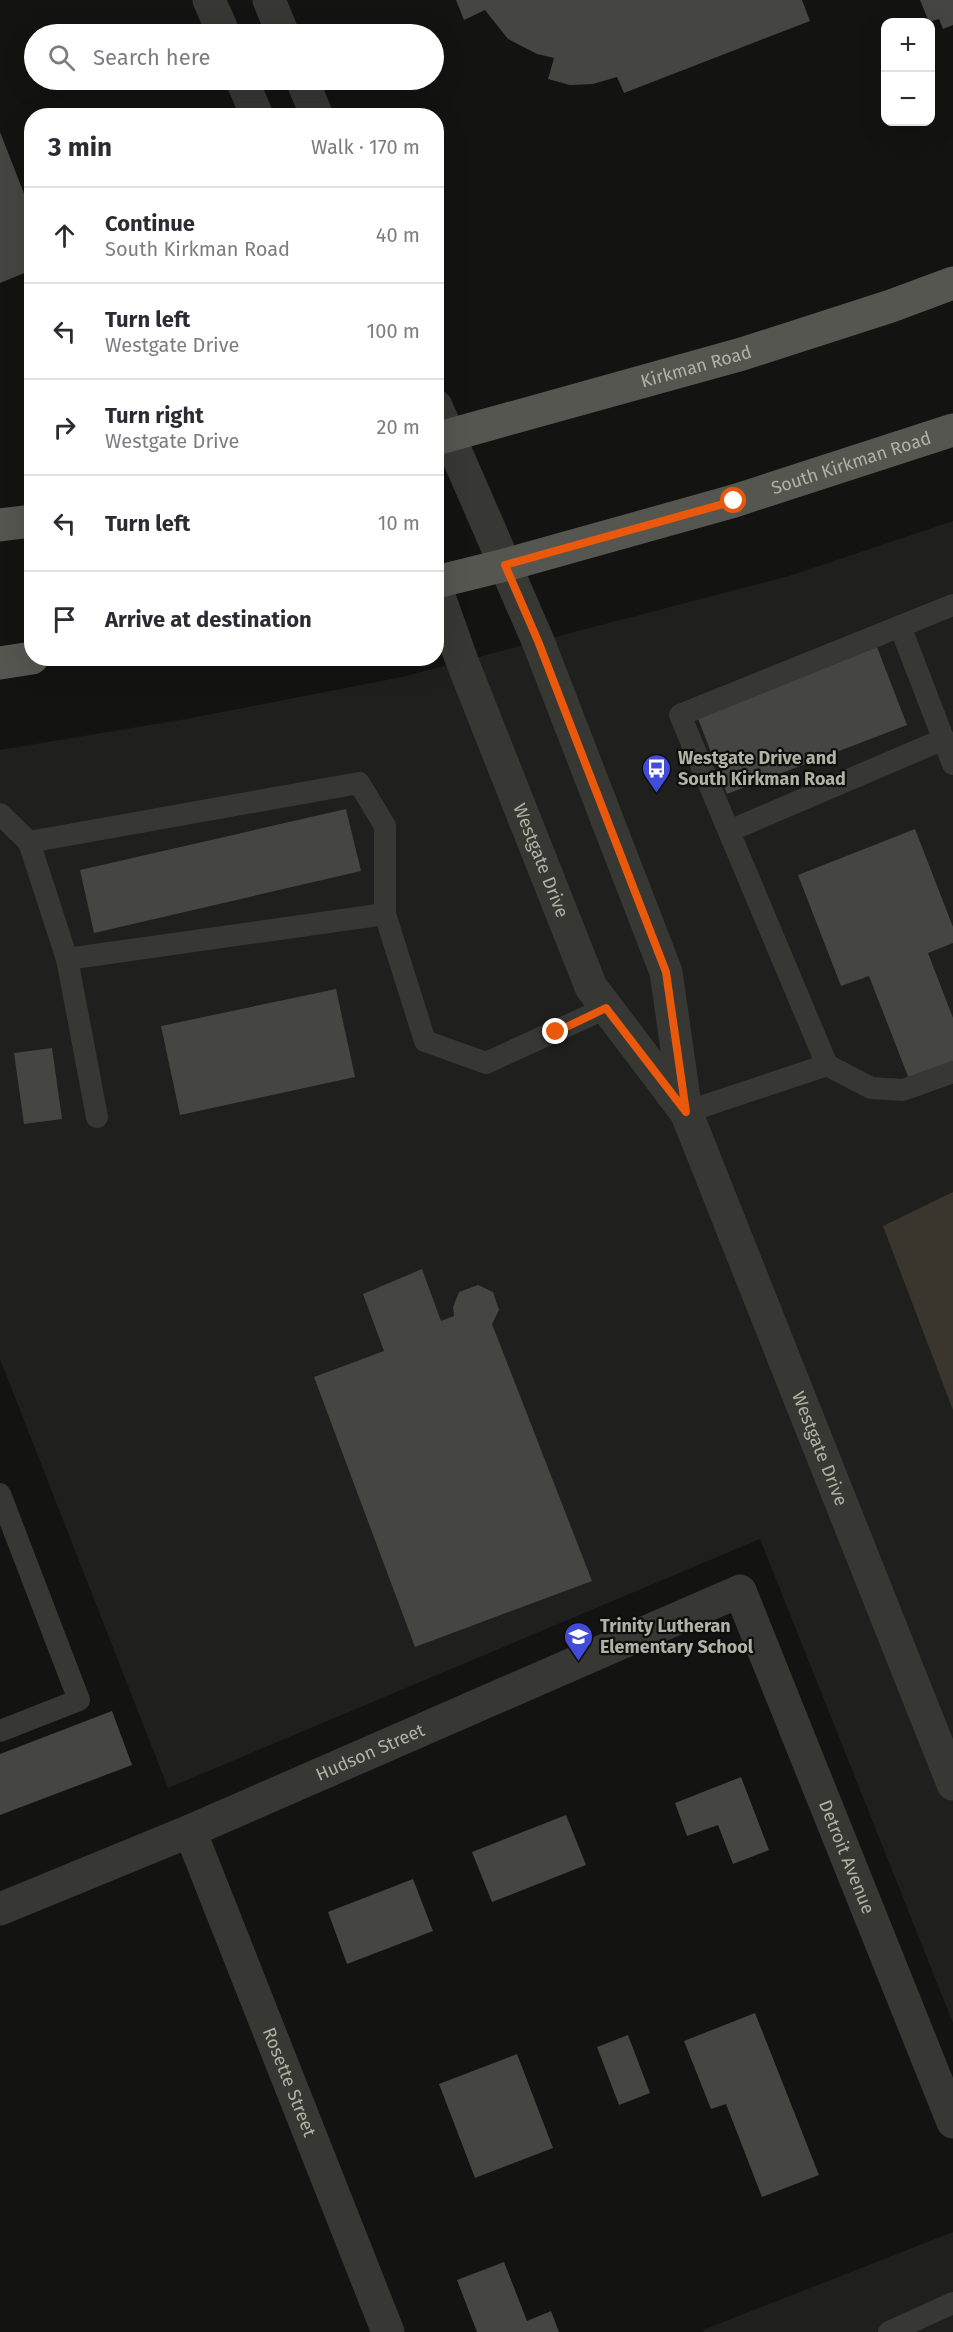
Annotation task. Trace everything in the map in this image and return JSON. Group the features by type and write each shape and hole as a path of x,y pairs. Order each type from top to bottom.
{"main road":[{"name":"Kirkman Road","path":"444,438 742,354 891,306 953,283"},
{"name":"South Kirkman Road","path":"444,580 734,501 953,430"},
{"path":"0,525 24,521"},
{"path":"0,663 24,659"}],"street":[{"path":"209,0 220,24"},
{"path":"269,0 280,24"},
{"path":"246,90 253,108"},
{"path":"306,90 314,108"},
{"name":"Westgate Drive","path":"444,440 505,565 538,641 666,972 686,1112 953,1784"},
{"name":"Westgate Drive","path":"444,610 591,987 686,1112"},
{"name":"Hudson Street","path":"0,1909 190,1831 740,1590"},
{"name":"Detroit Avenue","path":"740,1590 953,2122"},
{"name":"Rosette Street","path":"190,1831 388,2332"}],"lane":[{"path":"953,605 680,714 827,1065 871,1088 903,1090 953,1072"},
{"path":"900,626 953,764"},
{"path":"729,831 944,739"},
{"path":"29,842 359,783 385,826 385,914 425,1041 486,1063 606,1008"},
{"path":"0,814 29,842 67,959 97,1117"},
{"path":"67,959 385,914"},
{"path":"686,1112 827,1065"},
{"path":"0,1494 5,1522 79,1700 0,1731"},
{"path":"889,2332 953,2303"}],"shaded area":[{"path":"953,521 953,2023 760,1539 168,1788 0,1359 0,750 186,719 402,677 789,576"},
{"path":"953,1192 953,1410 883,1226"},
{"path":"953,2232 953,2332 704,2332 703,2330"}],"building":[{"path":"456,0 802,0 810,21 624,93 617,77 593,84 570,85 548,79 554,58 537,54 508,39 485,10 464,20"},
{"path":"920,0 953,0 953,25 943,29 939,19 927,18"},
{"path":"0,132 24,194 24,273 0,283"},
{"path":"877,647 907,725 727,794 697,716"},
{"path":"346,809 361,871 94,933 80,870"},
{"path":"915,829 953,927 953,943 928,953 953,1018 953,1062 909,1079 869,976 841,986 798,875"},
{"path":"336,989 355,1077 180,1115 161,1026"},
{"path":"52,1048 62,1119 24,1124 14,1053"},
{"path":"422,1269 441,1321 454,1316 453,1307 459,1292 478,1285 493,1292 499,1310 492,1324 592,1581 415,1647 314,1377 384,1351 363,1294"},
{"path":"112,1711 132,1765 0,1815 0,1754"},
{"path":"741,1777 769,1850 733,1864 718,1825 687,1836 675,1803"},
{"path":"566,1815 586,1865 492,1902 472,1852"},
{"path":"413,1879 433,1931 347,1964 328,1912"},
{"path":"755,2013 819,2175 762,2197 726,2104 711,2109 684,2041"},
{"path":"628,2035 650,2093 619,2105 597,2047"},
{"path":"517,2054 553,2148 475,2178 439,2084"},
{"path":"504,2262 527,2321 551,2311 559,2332 477,2332 457,2280"}],"place":[{"name":"Westgate Drive and South Kirkman Road","path":"657,794"},
{"name":"Trinity Lutheran Elementary School","path":"579,1662"}],"route":[{"path":"556,1032 606,1008 686,1112 666,972 538,641 505,565 734,501"}]}
